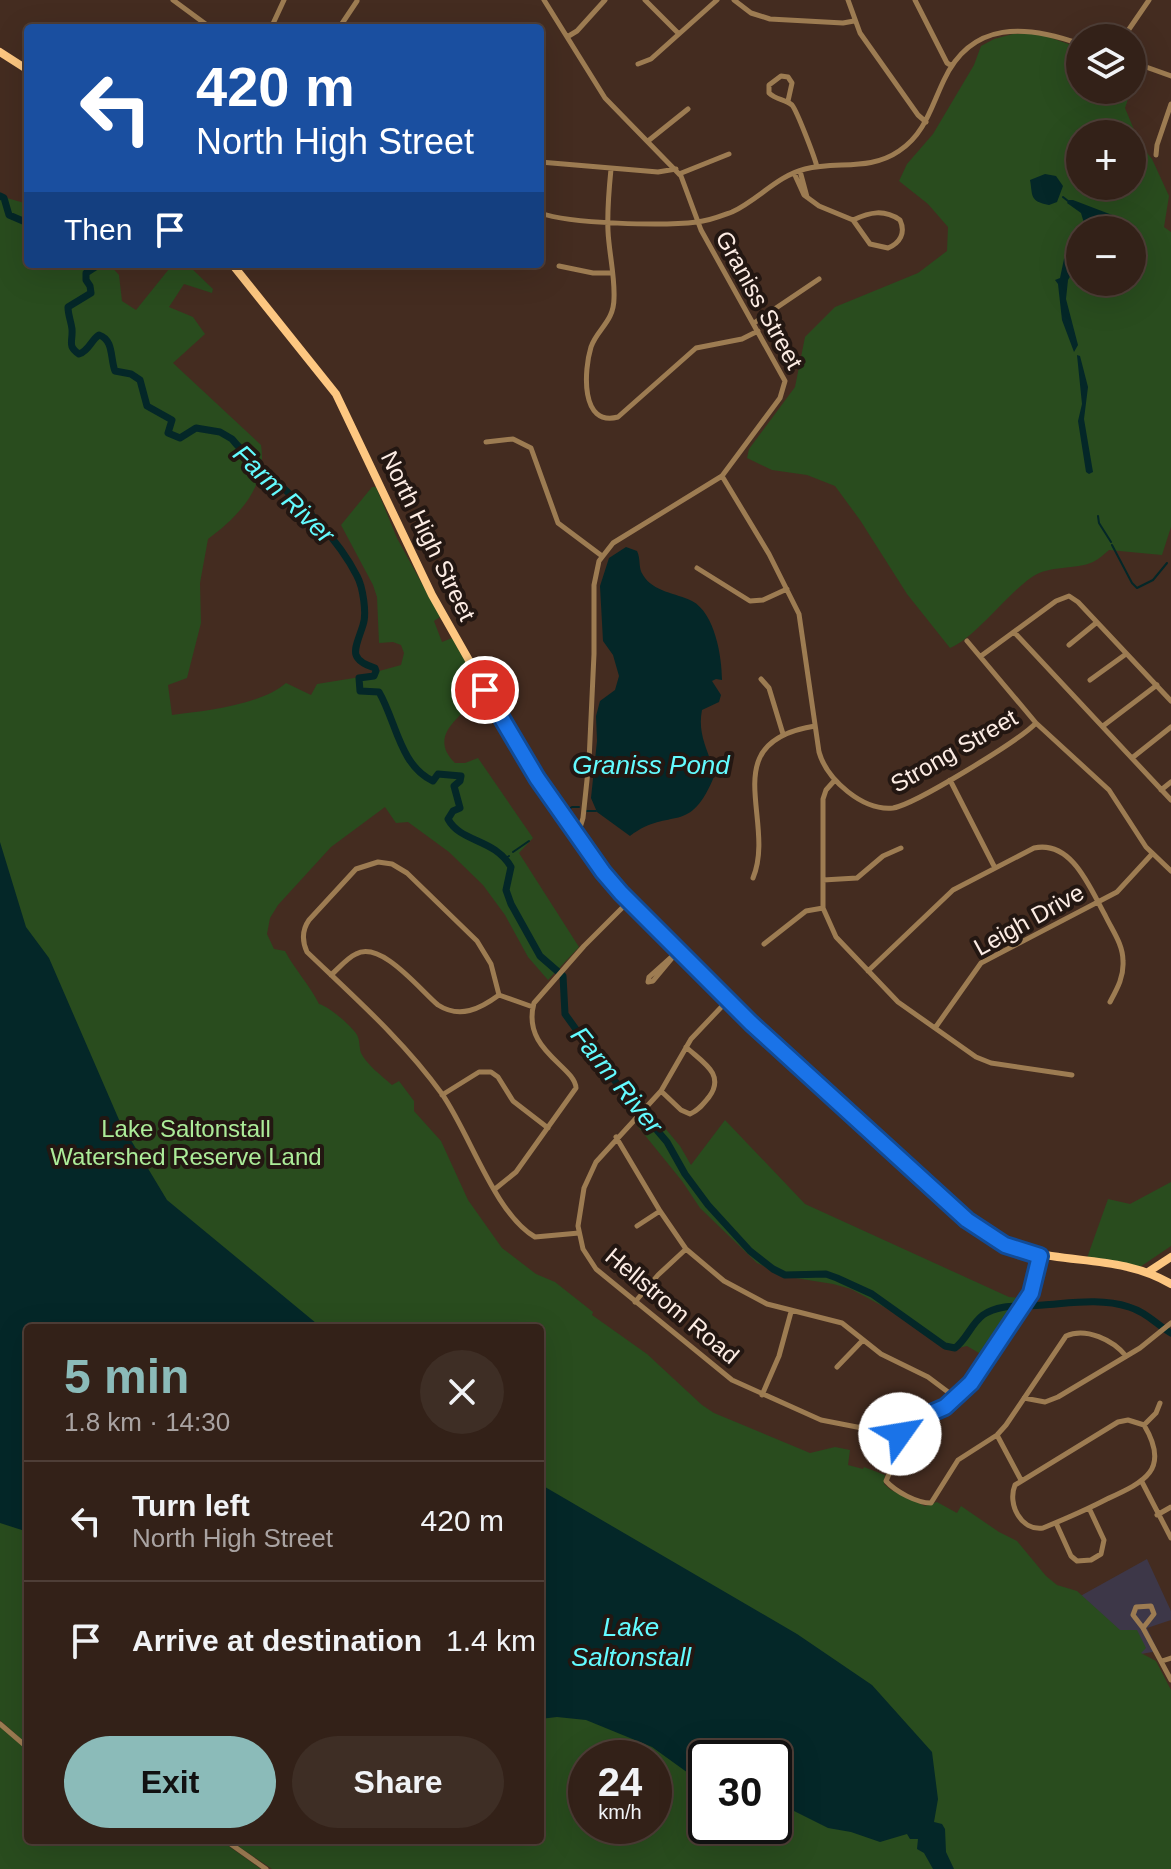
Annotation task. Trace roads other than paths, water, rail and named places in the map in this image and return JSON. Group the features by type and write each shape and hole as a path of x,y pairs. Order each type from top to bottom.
{"main road":[{"path":"0,52 24,67"},
{"name":"North High Street","path":"235,268 336,394 432,595 525,759 603,872 629,901 728,1000 975,1227 1005,1245 1040,1256 1118,1264 1148,1272 1171,1284"},
{"path":"1148,1272 1168,1260"},
{"path":"1159,1277 1168,1260"}],"street":[{"path":"173,0 206,24"},
{"path":"273,24 284,0"},
{"path":"544,0 605,98 678,172"},
{"path":"567,37 577,31 605,0"},
{"path":"645,0 678,33"},
{"path":"638,64 651,59 717,0"},
{"path":"734,0 751,13 770,19 854,21"},
{"path":"848,0 854,21 918,115 926,122"},
{"path":"915,0 947,63 952,66"},
{"path":"1133,24 1149,0"},
{"path":"342,24 357,1"},
{"path":"544,214 561,219 697,222 735,210 797,172 817,167 859,166 884,159 908,144 926,122 952,66 977,43 1011,31 1047,32 1066,39"},
{"path":"1146,67 1171,76"},
{"path":"788,101 792,83 788,77 781,76 769,85 768,91 774,98 788,101 798,115 817,167"},
{"path":"1156,155 1171,104"},
{"path":"648,141 688,109"},
{"path":"544,162 678,172 729,154"},
{"path":"611,169 608,221 612,312 607,325 592,344 588,401 593,410 603,418 621,415 696,348 742,339 758,330"},
{"name":"Graniss Street","path":"602,556 613,543 722,476 785,387 784,376 697,222 686,186 678,172"},
{"path":"797,172 804,195 825,209 853,220 865,239 875,247 891,247 900,241 903,234 900,220 889,214 874,212 853,220"},
{"path":"559,266 593,273 612,273"},
{"path":"754,323 819,279"},
{"path":"486,442 513,439 531,448 558,523 602,556 594,585 589,770 582,825 577,835"},
{"path":"722,476 769,554 801,623 820,758 834,781 823,799 823,908 836,937 898,1002 985,1062 1072,1075"},
{"path":"697,568 750,601 763,600 787,589"},
{"path":"981,656 1063,597 1071,596 1171,701"},
{"path":"1069,645 1097,623"},
{"path":"1014,632 1171,800"},
{"path":"967,641 1036,723"},
{"path":"1090,680 1126,654"},
{"path":"761,679 769,688 783,734"},
{"path":"1103,726 1157,685"},
{"name":"Strong Street","path":"834,781 862,799 893,808 950,780 1036,723 1109,790 1152,854 1171,871"},
{"path":"753,878 758,862 755,773 765,750 783,734 815,726"},
{"path":"1132,758 1171,727"},
{"path":"950,780 996,868"},
{"path":"1161,790 1171,782"},
{"path":"823,880 857,878 883,856 901,848"},
{"path":"868,971 946,895 1034,848 1053,848 1081,871 1120,945 1123,955 1121,980 1110,1002"},
{"name":"Leigh Drive","path":"935,1028 981,963 1122,888 1152,854"},
{"path":"499,995 491,964 477,941 407,873 385,863 369,863 356,869 306,924 303,935 305,948 394,1036 442,1095 509,1214 535,1237 579,1233"},
{"path":"495,1189 516,1172 575,1091 574,1078 543,1048 536,1033 533,1007 566,966 629,901"},
{"path":"764,944 806,911 823,908"},
{"path":"331,975 354,955 370,950 387,958 447,1011 464,1013 499,995 533,1007"},
{"path":"678,951 653,981 648,982 649,977 678,951"},
{"name":"Hellstrom Road","path":"728,1000 686,1047 661,1091 596,1162 584,1188 579,1233 591,1263 721,1373 809,1416 845,1427 899,1427 929,1415 956,1398 971,1383 1028,1298 1036,1279 1040,1256"},
{"path":"661,1091 681,1110 690,1114 701,1107 714,1090 715,1075 686,1047"},
{"path":"442,1095 479,1072 491,1072 498,1077 513,1101 548,1128"},
{"path":"616,1137 686,1249 724,1281 741,1292 791,1312 842,1323 891,1360 928,1377 956,1398"},
{"path":"637,1226 660,1211"},
{"path":"635,1302 686,1249"},
{"path":"762,1395 779,1356 791,1312"},
{"path":"1024,1398 1051,1400 1126,1356 1170,1324"},
{"path":"899,1427 900,1447 886,1481 911,1497 931,1503 958,1460 997,1435 1057,1345 1071,1334 1109,1340 1126,1356"},
{"path":"837,1367 863,1340"},
{"path":"1144,1425 1156,1413 1160,1403"},
{"path":"1128,1420 1144,1425 1151,1437 1155,1456 1149,1474 1142,1482 1056,1523 1036,1529 1022,1521 1016,1511 1012,1492 1021,1480 1118,1422 1128,1420"},
{"path":"997,1435 1021,1480"},
{"path":"1142,1482 1171,1538"},
{"path":"1157,1515 1171,1507"},
{"path":"1056,1523 1071,1556 1077,1561 1091,1560 1101,1554 1104,1540 1089,1508"},
{"path":"1143,1628 1154,1614 1151,1606 1139,1606 1133,1615 1171,1680"},
{"path":"1162,1661 1171,1658"},
{"path":"0,1724 24,1745"},
{"path":"231,1844 266,1869"}],"water":[{"path":"1045,174 1056,176 1063,186 1057,202 1049,205 1035,200 1030,180"},
{"path":"1073,200 1115,216 1082,216 1067,203"},
{"path":"1066,257 1066,299 1078,345 1074,352 1062,320 1055,280 1060,278"},
{"path":"1077,355 1080,356 1088,387 1084,419 1093,472 1089,474 1086,472 1078,421 1082,404"},
{"name":"Graniss Pond","path":"626,547 637,551 641,572 647,581 659,589 692,601 706,615 719,648 722,680 712,681 721,695 719,702 702,710 702,735 715,774 706,794 688,814 657,822 630,836 597,812 591,798 597,741 596,716 600,701 615,690 619,676 613,655 603,641 600,586 609,558"},
{"path":"0,842 26,927 49,958 120,1122 167,1200 317,1324 24,1324 24,1531 0,1523"},
{"name":"Lake Saltonstall","path":"544,1486 797,1634 872,1685 932,1752 938,1799 934,1822 942,1824 945,1829 946,1852 954,1869 933,1869 924,1853 917,1849 918,1839 910,1839 907,1834 880,1842 828,1828 792,1810 792,1740 688,1740 688,1773 672,1761 672,1740 635,1740 586,1720 544,1719"}],"waterway":[{"name":"Farm River","path":"0,196 4,198 9,215 24,221"},
{"path":"1063,197 1068,201"},
{"name":"Farm River","path":"94,268 86,273 91,293 68,307 73,349 79,354 99,335 104,337 115,371 131,374 140,380 147,406 172,420 168,433 180,438 196,428 220,432 232,439 305,509 339,547 357,576 364,600 364,620 356,646 357,657 376,671 374,676 359,678 360,691 379,692 406,754 422,774 433,781 438,774 461,776 454,786 460,808 453,811 448,819 461,833 496,851 511,867 506,890 511,904 540,956 563,976 565,1014 603,1067 667,1142 708,1205 750,1251 785,1275 826,1274 872,1294 945,1346 955,1348 983,1315 1012,1306 1086,1302 1118,1304 1141,1312 1171,1333"},
{"path":"1098,516 1111,542"},
{"path":"1112,545 1137,588 1153,580 1167,563"},
{"path":"566,811 579,807"},
{"path":"587,811 596,811"},
{"path":"513,852 529,841"}],"park label":[{"name":"Lake Saltonstall Watershed Reserve Land","path":"186,1143"}]}
